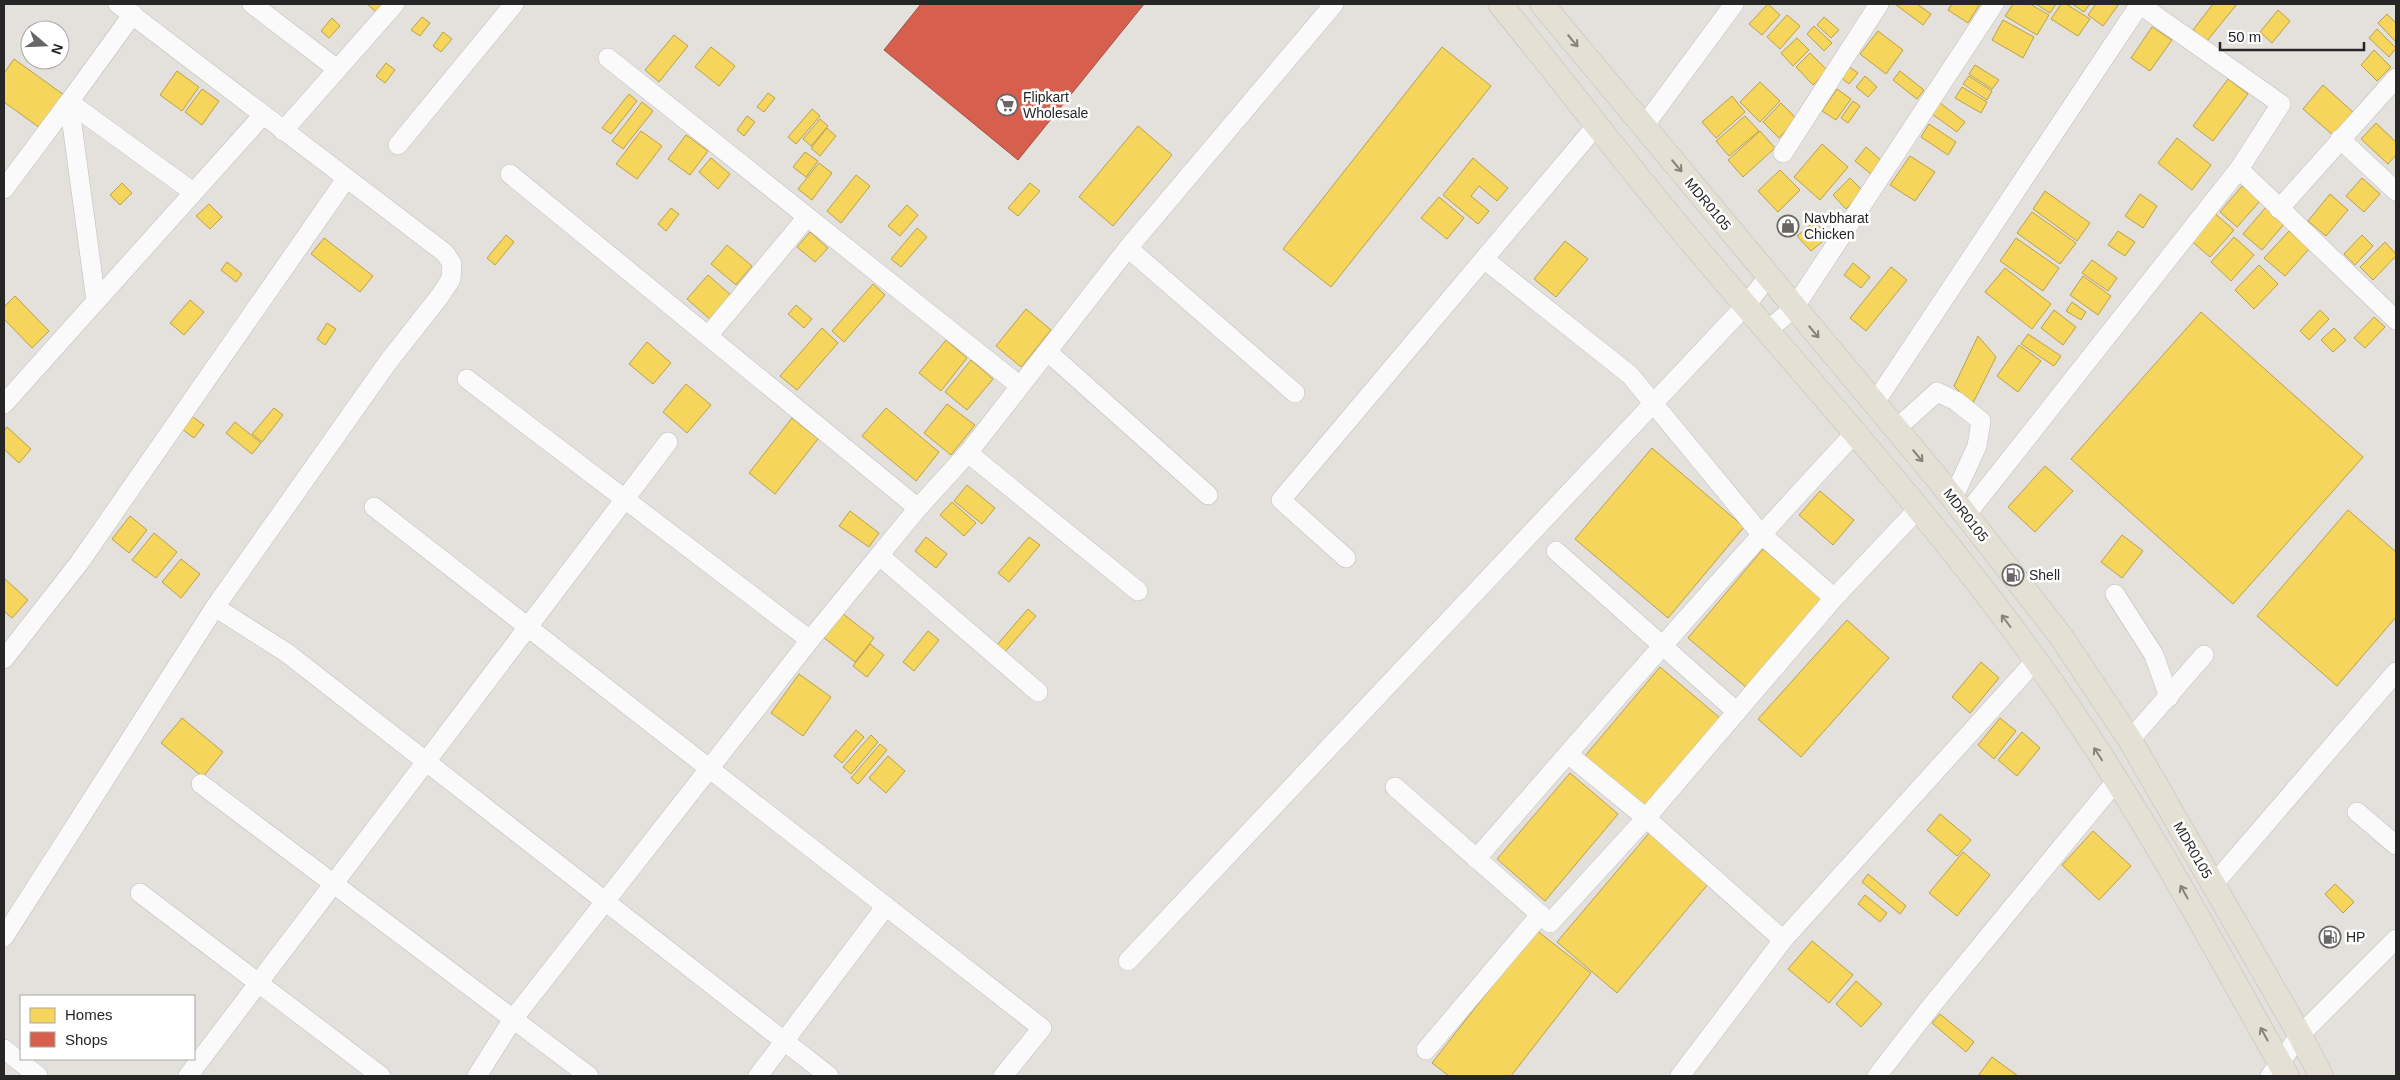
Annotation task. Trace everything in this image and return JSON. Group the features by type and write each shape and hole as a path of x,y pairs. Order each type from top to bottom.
{"main road":[{"name":"MDR0105","path":"1500,4 1596,126 1918,509 2035,661 2163,854 2279,1072"},
{"name":"MDR0105","path":"1542,4 1896,429 2060,635 2130,740 2300,1035 2321,1076"}],"street":[{"path":"252,4 337,69"},
{"path":"283,131 395,4"},
{"path":"398,145 514,4"},
{"path":"477,1076 513,1018 810,640 918,508 968,453 1128,248 1334,4"},
{"path":"1644,126 1734,4"},
{"path":"1783,153 1879,4"},
{"path":"1768,330 1794,308 1994,4"},
{"path":"1874,404 2139,4 2281,104 2239,169 1959,506"},
{"path":"4,190 68,102 126,9 283,131 445,253 452,264 452,279 388,362 215,607 4,937"},
{"path":"608,58 1020,386"},
{"path":"2279,209 2396,78"},
{"path":"68,102 193,192"},
{"path":"68,102 96,301"},
{"path":"4,404 263,115"},
{"path":"1346,558 1281,500 1596,126"},
{"path":"2340,139 2396,191"},
{"path":"2239,169 2279,209 2393,309"},
{"path":"510,174 918,508"},
{"path":"4,659 79,563 346,179"},
{"path":"708,336 807,217"},
{"path":"1128,248 1295,393"},
{"path":"1484,259 1630,375 1761,534 1834,598"},
{"path":"1128,961 1746,305 1768,277"},
{"path":"1048,352 1208,496"},
{"path":"467,379 810,640"},
{"path":"1896,429 1937,392 1956,401 1981,421 1977,446 1959,506"},
{"path":"1476,859 1662,645 1761,534 1855,433"},
{"path":"188,1076 668,442"},
{"path":"968,453 1138,591"},
{"path":"374,507 1042,1028 1003,1076"},
{"path":"1395,787 1550,923 1646,818 1834,598 1918,509"},
{"path":"1556,551 1737,712"},
{"path":"880,556 1038,692"},
{"path":"2115,594 2154,655 2169,697"},
{"path":"215,607 287,653 829,1076"},
{"path":"2130,740 2204,655"},
{"path":"1680,1076 1783,940 2035,661"},
{"path":"2213,885 2396,672"},
{"path":"1568,754 1646,818 1783,940"},
{"path":"1877,1076 1928,1010 2116,781"},
{"path":"201,784 589,1076"},
{"path":"2357,812 2396,845"},
{"path":"140,893 381,1076"},
{"path":"758,1076 886,906"},
{"path":"1426,1050 1540,915"},
{"path":"2279,1072 2300,1035 2396,939"},
{"path":"4,1049 38,1076"}],"building: Homes":[{"path":"367,4 387,4 379,14"},
{"path":"1768,4 1780,15 1762,35 1749,24"},
{"path":"1895,4 1917,4 1931,14 1923,25"},
{"path":"1952,4 1980,4 1968,23 1948,10"},
{"path":"2013,4 2030,4 2049,15 2037,35 2005,16"},
{"path":"2036,4 2056,4 2050,13"},
{"path":"2061,4 2066,4 2090,19 2078,36 2051,19"},
{"path":"2072,4 2090,4 2084,12"},
{"path":"2096,4 2119,4 2103,26 2088,15"},
{"path":"2213,4 2237,4 2207,41 2193,30"},
{"path":"2278,10 2290,21 2272,43 2260,32"},
{"path":"2387,14 2396,23 2396,42 2378,23"},
{"path":"1787,15 1800,26 1780,49 1767,37"},
{"path":"422,17 430,23 420,36 411,30"},
{"path":"1824,17 1839,30 1831,38 1817,25"},
{"path":"332,18 340,26 329,38 321,31"},
{"path":"2003,20 2034,37 2023,58 1992,40"},
{"path":"1814,26 1832,43 1824,51 1807,34"},
{"path":"2152,27 2172,40 2150,71 2131,58"},
{"path":"2377,29 2396,48 2389,57 2369,38"},
{"path":"1878,31 1903,50 1886,74 1860,54"},
{"path":"443,32 452,39 441,52 433,46"},
{"path":"674,35 688,46 659,82 645,70"},
{"path":"1797,38 1809,50 1793,66 1781,53"},
{"path":"711,47 735,66 719,86 695,67"},
{"path":"1442,47 1491,86 1331,287 1283,249"},
{"path":"2374,50 2391,67 2377,81 2361,65"},
{"path":"1810,53 1828,71 1813,85 1796,67"},
{"path":"14,59 20,63 20,70 29,70 64,95 40,128 4,102 4,73"},
{"path":"386,63 395,70 385,83 376,76"},
{"path":"1975,65 1999,80 1992,89 1969,74"},
{"path":"1848,66 1858,73 1849,84 1840,77"},
{"path":"177,71 199,87 182,111 160,95"},
{"path":"1900,71 1924,90 1917,99 1893,80"},
{"path":"1865,76 1877,87 1868,97 1856,87"},
{"path":"1969,76 1992,91 1987,100 1963,84"},
{"path":"2228,79 2248,94 2213,141 2193,126"},
{"path":"1760,82 1780,101 1760,122 1740,102"},
{"path":"2323,85 2354,113 2334,136 2303,109"},
{"path":"1962,87 1987,102 1981,113 1955,98"},
{"path":"202,89 219,101 202,125 185,112"},
{"path":"1837,89 1851,99 1836,120 1822,111"},
{"path":"768,93 775,98 764,112 757,107"},
{"path":"629,94 637,101 611,134 602,128"},
{"path":"1732,96 1745,112 1716,138 1702,122"},
{"path":"1853,101 1860,106 1848,123 1841,118"},
{"path":"642,102 653,111 623,149 612,141"},
{"path":"1781,103 1797,119 1779,138 1763,122"},
{"path":"1940,103 1965,122 1957,132 1932,114"},
{"path":"812,109 820,116 796,144 788,137"},
{"path":"747,116 755,122 744,136 737,130"},
{"path":"1745,116 1759,131 1729,156 1716,141"},
{"path":"820,119 828,126 811,146 803,139"},
{"path":"2376,123 2396,142 2396,155 2388,164 2361,139"},
{"path":"1929,124 1956,142 1948,155 1921,137"},
{"path":"1138,126 1172,155 1113,226 1079,197"},
{"path":"827,128 836,136 820,156 811,148"},
{"path":"641,131 662,146 637,179 616,164"},
{"path":"1760,131 1775,148 1743,177 1728,160"},
{"path":"686,135 708,151 690,175 668,159"},
{"path":"2177,138 2211,165 2192,190 2158,163"},
{"path":"1822,144 1848,167 1820,200 1794,177"},
{"path":"1866,147 1882,161 1871,174 1855,161"},
{"path":"805,152 818,161 806,177 793,167"},
{"path":"1910,156 1935,172 1915,201 1890,185"},
{"path":"711,158 730,174 718,189 699,172"},
{"path":"1473,158 1508,188 1497,201 1479,186 1471,196 1489,211 1478,224 1443,195"},
{"path":"819,163 832,173 812,200 798,189"},
{"path":"1780,170 1800,190 1778,212 1758,191"},
{"path":"856,175 870,186 841,223 827,211"},
{"path":"1850,178 1863,191 1846,209 1833,195"},
{"path":"2362,178 2380,194 2364,212 2346,196"},
{"path":"122,183 132,193 120,205 110,195"},
{"path":"1030,183 1040,191 1018,216 1008,208"},
{"path":"2242,186 2260,201 2237,227 2220,212"},
{"path":"2045,191 2090,223 2077,241 2033,209"},
{"path":"2140,194 2157,206 2143,228 2125,216"},
{"path":"2330,194 2348,210 2326,236 2308,221"},
{"path":"1439,197 1464,218 1447,239 1421,218"},
{"path":"209,204 222,217 210,229 196,216"},
{"path":"907,205 918,215 900,236 888,226"},
{"path":"2266,207 2285,223 2262,250 2243,234"},
{"path":"671,208 679,214 666,231 658,224"},
{"path":"2212,211 2234,230 2210,257 2188,238"},
{"path":"2032,212 2076,243 2060,264 2017,233"},
{"path":"1815,221 1828,237 1811,251 1797,236"},
{"path":"917,228 927,237 901,267 891,259"},
{"path":"2118,231 2135,242 2125,256 2108,245"},
{"path":"2289,231 2309,249 2285,276 2264,258"},
{"path":"810,232 828,248 815,262 797,247"},
{"path":"506,235 514,242 495,265 487,258"},
{"path":"2362,235 2373,246 2355,265 2344,254"},
{"path":"2234,237 2254,255 2231,281 2211,262"},
{"path":"324,238 373,276 360,292 311,254"},
{"path":"2016,238 2059,268 2043,291 2000,261"},
{"path":"1565,241 1588,259 1556,297 1534,279"},
{"path":"2385,242 2396,256 2373,280 2360,267"},
{"path":"727,245 752,266 736,285 711,264"},
{"path":"2092,260 2117,278 2108,291 2082,273"},
{"path":"227,262 242,274 236,282 221,270"},
{"path":"1853,263 1870,277 1861,288 1844,275"},
{"path":"2259,265 2278,284 2254,309 2235,290"},
{"path":"1891,267 1907,280 1866,331 1850,318"},
{"path":"2005,268 2051,304 2032,329 1985,292"},
{"path":"708,275 733,297 712,321 687,299"},
{"path":"2083,276 2111,296 2098,315 2070,295"},
{"path":"873,284 885,295 844,342 832,331"},
{"path":"15,296 49,331 32,348 4,319 4,307"},
{"path":"190,300 204,312 184,335 170,323"},
{"path":"2072,302 2086,312 2081,320 2066,311"},
{"path":"796,305 812,319 804,328 788,314"},
{"path":"1026,309 1051,330 1021,367 996,346"},
{"path":"2054,310 2076,327 2063,345 2041,328"},
{"path":"2320,310 2329,319 2309,340 2300,331"},
{"path":"2201,312 2363,457 2233,604 2071,459"},
{"path":"2374,317 2385,327 2365,348 2354,338"},
{"path":"327,323 336,329 325,345 317,339"},
{"path":"822,328 838,343 797,390 780,376"},
{"path":"2334,328 2346,340 2333,352 2321,340"},
{"path":"2028,334 2061,356 2054,366 2021,344"},
{"path":"1978,336 1996,357 1972,405 1954,386"},
{"path":"946,340 967,358 941,391 919,373"},
{"path":"647,342 671,363 653,384 629,364"},
{"path":"2019,345 2041,361 2018,392 1997,376"},
{"path":"971,360 993,379 967,410 945,392"},
{"path":"686,384 711,405 687,433 663,412"},
{"path":"947,404 975,425 951,455 924,433"},
{"path":"274,408 283,415 262,442 252,434"},
{"path":"886,408 939,452 916,481 862,436"},
{"path":"189,414 204,425 194,438 179,427"},
{"path":"792,418 818,439 775,494 749,473"},
{"path":"235,422 261,443 252,454 226,433"},
{"path":"7,427 31,449 19,463 4,449 4,431"},
{"path":"1652,448 1744,527 1668,618 1575,539"},
{"path":"2045,466 2073,491 2035,532 2008,507"},
{"path":"967,485 995,508 982,524 954,501"},
{"path":"1820,491 1854,520 1833,545 1799,515"},
{"path":"952,502 976,523 964,536 940,515"},
{"path":"2348,510 2396,552 2396,617 2337,686 2257,616"},
{"path":"850,511 879,533 869,547 839,526"},
{"path":"130,516 147,530 129,553 112,539"},
{"path":"154,533 177,552 156,578 132,560"},
{"path":"2122,535 2143,551 2122,578 2101,562"},
{"path":"926,537 947,554 936,568 915,551"},
{"path":"1029,537 1040,545 1009,582 998,573"},
{"path":"1763,549 1821,599 1747,688 1688,638"},
{"path":"181,559 200,574 181,598 162,582"},
{"path":"4,578 28,600 12,618 4,611"},
{"path":"1028,609 1036,616 1004,653 996,646"},
{"path":"842,613 874,638 855,662 823,637"},
{"path":"1847,620 1889,658 1801,757 1758,719"},
{"path":"928,631 939,640 914,671 903,662"},
{"path":"870,644 884,655 867,677 853,666"},
{"path":"1981,662 1999,678 1970,713 1952,697"},
{"path":"1660,667 1720,718 1645,807 1585,756"},
{"path":"799,674 831,697 803,736 771,713"},
{"path":"182,718 223,752 203,777 161,743"},
{"path":"2000,718 2016,731 1994,759 1978,745"},
{"path":"856,730 864,737 842,763 834,756"},
{"path":"2022,732 2040,748 2017,776 1998,760"},
{"path":"871,735 878,742 851,774 843,767"},
{"path":"880,744 887,750 858,784 851,778"},
{"path":"888,756 905,771 886,793 869,778"},
{"path":"1570,773 1618,814 1545,901 1497,859"},
{"path":"1940,814 1971,840 1957,856 1927,830"},
{"path":"2093,831 2131,866 2099,900 2062,865"},
{"path":"1650,832 1709,883 1617,993 1557,942"},
{"path":"1963,852 1990,875 1957,916 1929,893"},
{"path":"1868,874 1906,906 1900,914 1862,882"},
{"path":"2335,884 2354,902 2343,913 2325,894"},
{"path":"1865,895 1887,913 1880,922 1858,904"},
{"path":"1536,930 1591,973 1511,1076 1449,1076 1432,1063"},
{"path":"1812,941 1853,975 1829,1003 1788,969"},
{"path":"1856,981 1882,1004 1861,1027 1836,1004"},
{"path":"1940,1014 1974,1042 1966,1052 1932,1023"},
{"path":"1992,1057 2018,1076 1978,1076"}],"building: Shops":[{"name":"Flipkart Wholesale","path":"921,4 1144,4 1018,160 884,50"}],"place":[{"name":"Flipkart Wholesale","path":"1007,105"},
{"name":"Navbharat Chicken","path":"1788,226"},
{"name":"Shell","path":"2013,575"},
{"name":"HP","path":"2330,937"}]}
